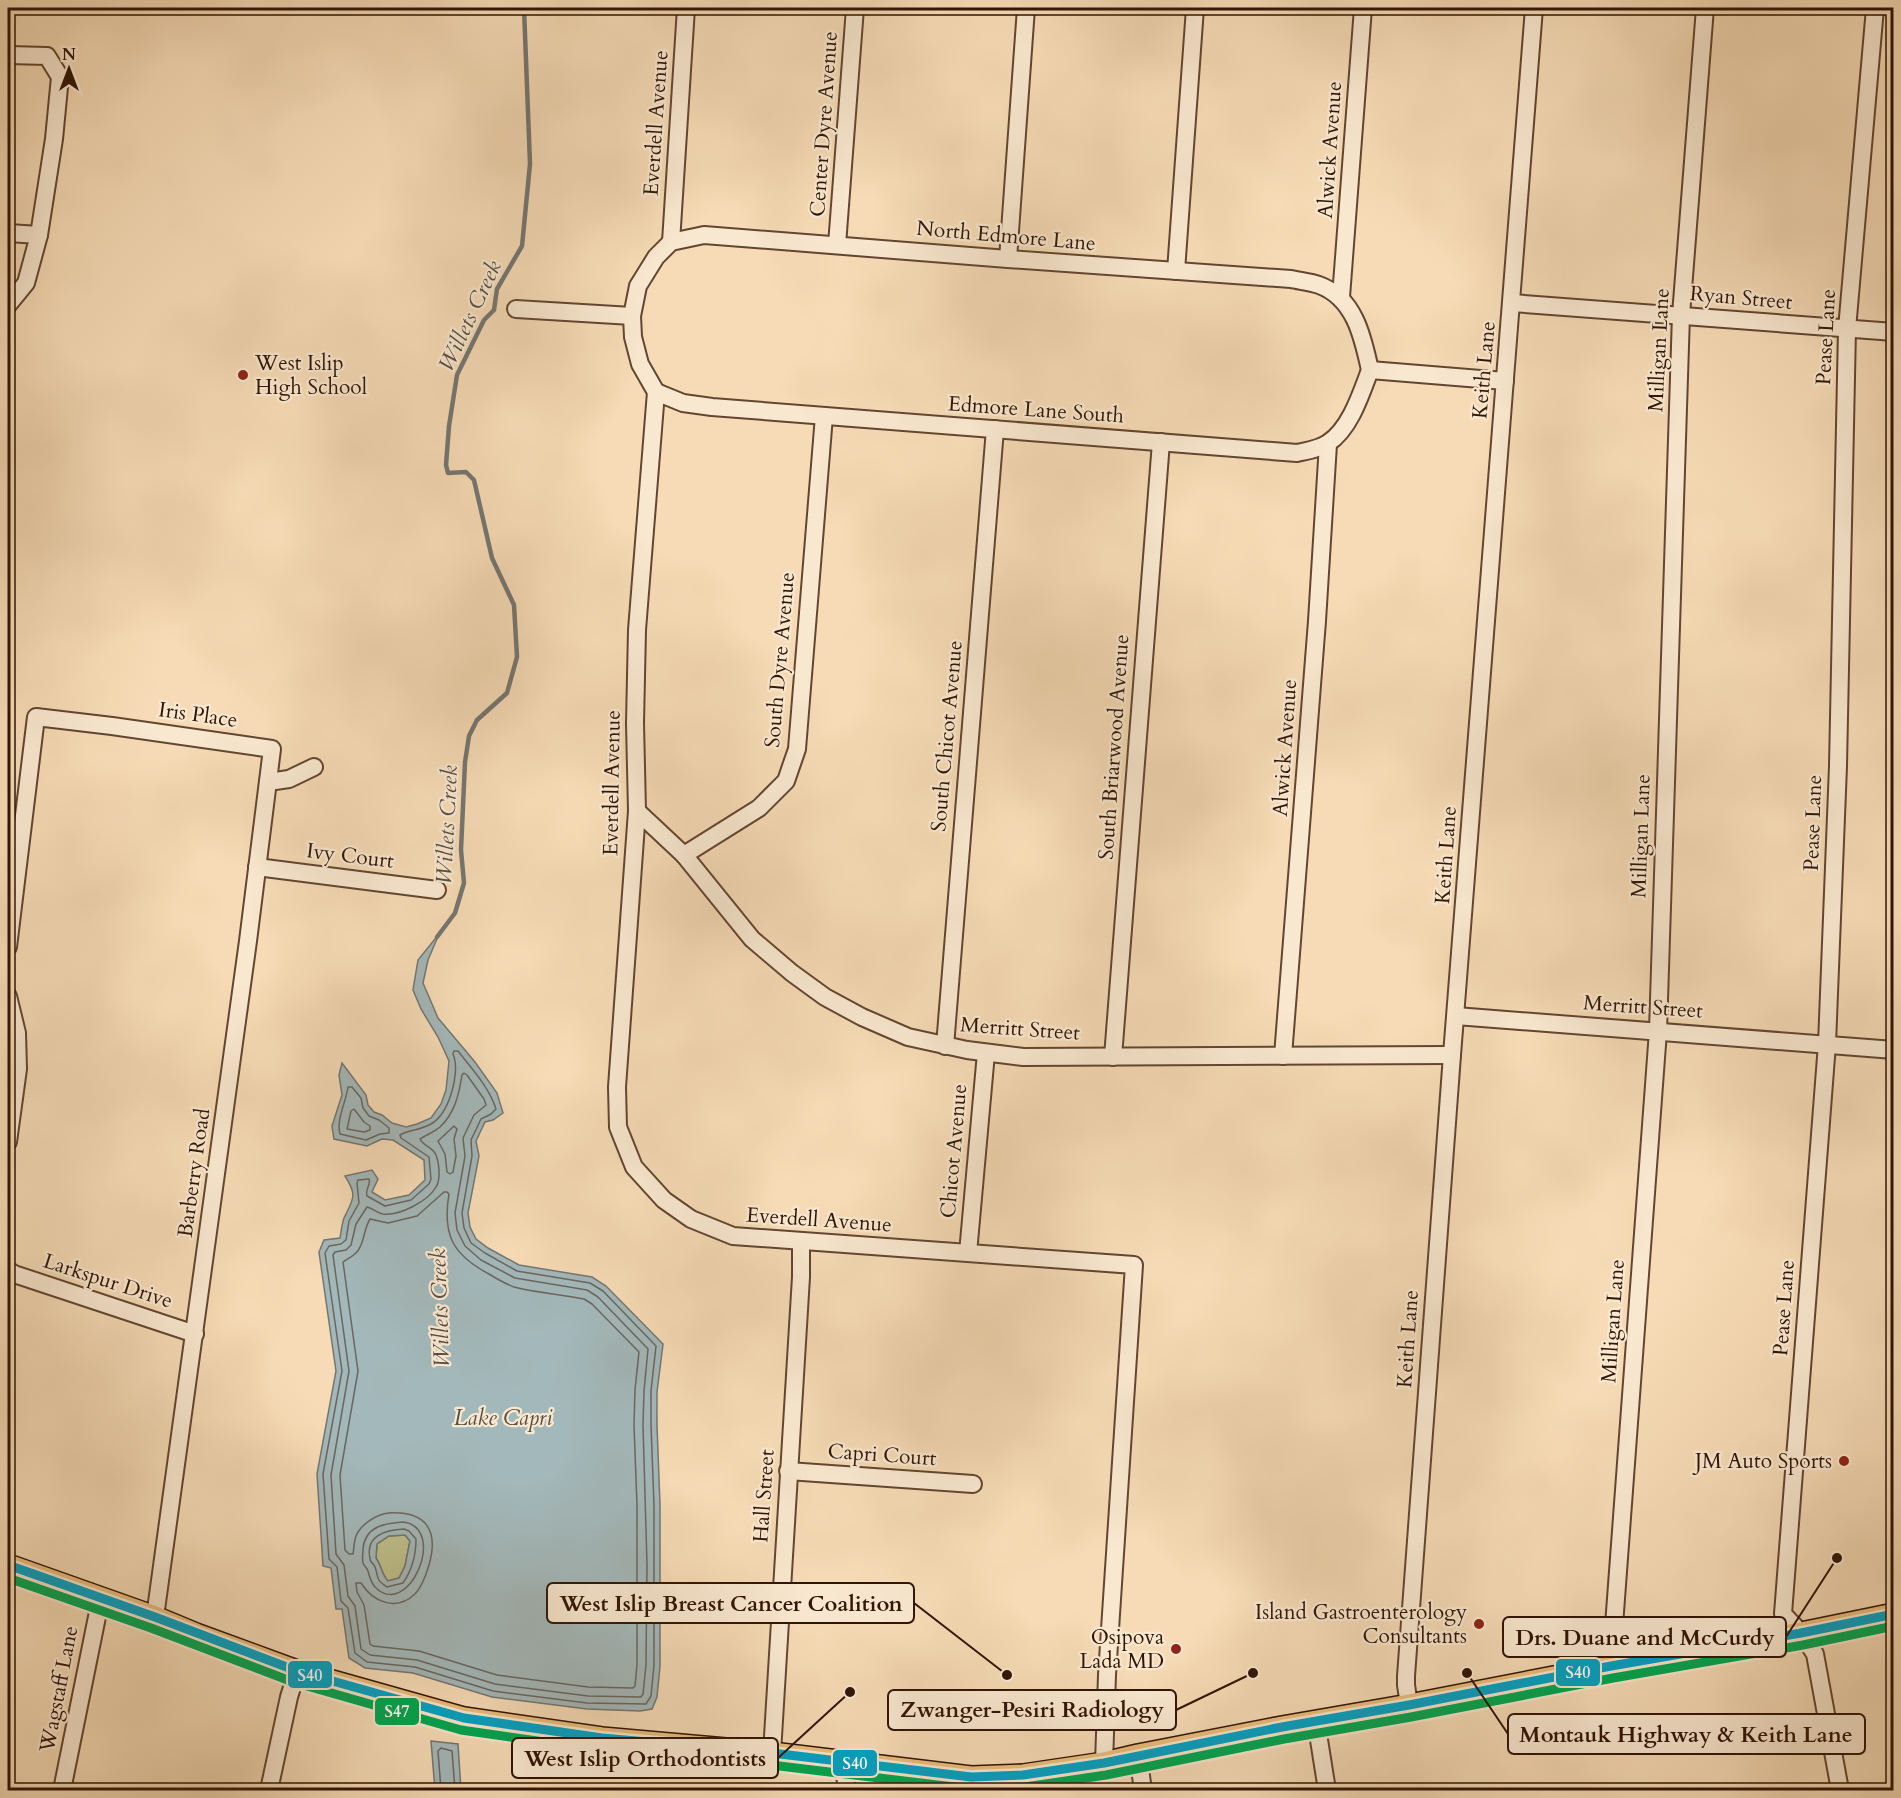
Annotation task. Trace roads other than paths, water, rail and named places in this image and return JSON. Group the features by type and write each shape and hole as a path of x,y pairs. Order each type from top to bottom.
{"main road":[{"path":"8,1565 101,1597 297,1671 464,1718 602,1738 771,1753 971,1777 1023,1775 1104,1763 1316,1721 1802,1633 1893,1614"}],"street":[{"name":"Everdell Avenue","path":"671,242 686,8"},
{"name":"Center Dyre Avenue","path":"837,245 855,8"},
{"path":"1008,260 1026,8"},
{"path":"1176,271 1195,8"},
{"name":"Alwick Avenue","path":"1341,297 1364,8"},
{"name":"Keith Lane","path":"1409,1705 1406,1685 1452,1055 1534,8"},
{"name":"Milligan Lane","path":"1611,1666 1658,1031 1682,315 1705,8"},
{"name":"Pease Lane","path":"1840,1791 1815,1654 1802,1633 1783,1614 1827,1044 1838,766 1847,329 1875,8"},
{"path":"8,54 47,56 60,77 54,139 39,235 26,283 8,305"},
{"path":"8,234 39,235"},
{"name":"North Edmore Lane","path":"671,242 704,235 1008,260 1292,279 1320,285 1341,297"},
{"path":"656,392 640,364 633,337 632,316 638,286 656,256 671,242"},
{"path":"1328,444 1343,428 1355,409 1370,370 1363,337 1341,297"},
{"name":"Ryan Street","path":"1512,303 1893,332"},
{"path":"516,309 632,316"},
{"path":"1370,370 1505,381"},
{"name":"Everdell Avenue","path":"656,392 637,630 635,723 637,811 617,1088 618,1127 634,1167 664,1200 691,1219 733,1236 1134,1265 1107,1679 1104,1763"},
{"name":"Edmore Lane South","path":"656,392 683,403 712,407 1297,453 1328,444"},
{"name":"South Dyre Avenue","path":"684,855 759,808 786,781 797,749 824,416"},
{"name":"South Chicot Avenue","path":"945,1046 994,429"},
{"name":"South Briarwood Avenue","path":"1113,1057 1161,442"},
{"name":"Alwick Avenue","path":"1283,1056 1317,621 1328,444"},
{"name":"Iris Place","path":"8,947 36,717 272,749 268,782"},
{"path":"268,782 289,779 314,767"},
{"name":"Barberry Road","path":"155,1617 268,782"},
{"name":"Merritt Street","path":"637,811 684,855 752,939 792,973 825,997 862,1017 908,1037 945,1046 1023,1057 1452,1055"},
{"name":"Ivy Court","path":"257,867 437,890"},
{"path":"8,996 17,1033 18,1069 8,1142"},
{"name":"Merritt Street","path":"1456,1016 1893,1050"},
{"name":"Chicot Avenue","path":"968,1253 986,1053"},
{"name":"Hall Street","path":"771,1753 801,1277 801,1241"},
{"name":"Larkspur Drive","path":"8,1270 14,1274 195,1334"},
{"name":"Capri Court","path":"788,1471 974,1484"},
{"name":"Wagstaff Lane","path":"62,1791 101,1597"},
{"path":"269,1791 297,1671"},
{"path":"1316,1721 1327,1791"},
{"path":"1138,1755 1143,1791"},
{"path":"843,1761 847,1791"}],"water":[{"name":"Lake Capri","path":"439,934 428,960 423,983 438,1018 475,1062 497,1093 503,1113 485,1122 476,1141 479,1156 468,1213 470,1227 476,1239 519,1265 592,1277 606,1286 663,1344 657,1392 660,1666 657,1697 652,1709 640,1711 587,1709 492,1697 413,1673 365,1668 349,1658 342,1609 336,1609 331,1568 323,1566 317,1474 336,1371 319,1252 324,1240 340,1238 344,1218 353,1197 352,1188 345,1176 372,1170 378,1179 372,1192 385,1200 409,1195 425,1180 424,1160 393,1140 382,1139 367,1146 334,1139 332,1126 342,1095 339,1075 342,1063 366,1095 368,1105 374,1112 392,1123 406,1127 417,1124 431,1118 441,1104 446,1090 449,1061 413,990 418,960","holes":["405,1535 410,1541 405,1566 399,1578 388,1581 376,1558 377,1544 389,1536"]},
{"path":"431,1741 458,1744 461,1790 435,1790"}],"waterway":[{"name":"Willets Creek","path":"437,937 455,913 464,883 461,850 465,762 469,736 477,720 507,693 517,657 514,605 492,558 474,480 466,472 448,473 446,465 457,375 484,320 494,310 497,289 522,246 530,164 524,8"}],"place":[{"name":"West Islip High School","path":"243,375"},
{"name":"JM Auto Sports","path":"1844,1461"},
{"name":"Drs. Duane and McCurdy","path":"1837,1558"},
{"name":"Island Gastroenterology Consultants","path":"1479,1624"},
{"name":"Osipova Lada MD","path":"1176,1649"},
{"name":"Zwanger-Pesiri Radiology","path":"1253,1673"},
{"name":"Montauk Highway & Keith Lane","path":"1467,1673"},
{"name":"West Islip Breast Cancer Coalition","path":"1007,1675"},
{"name":"West Islip Orthodontists","path":"850,1692"}]}
